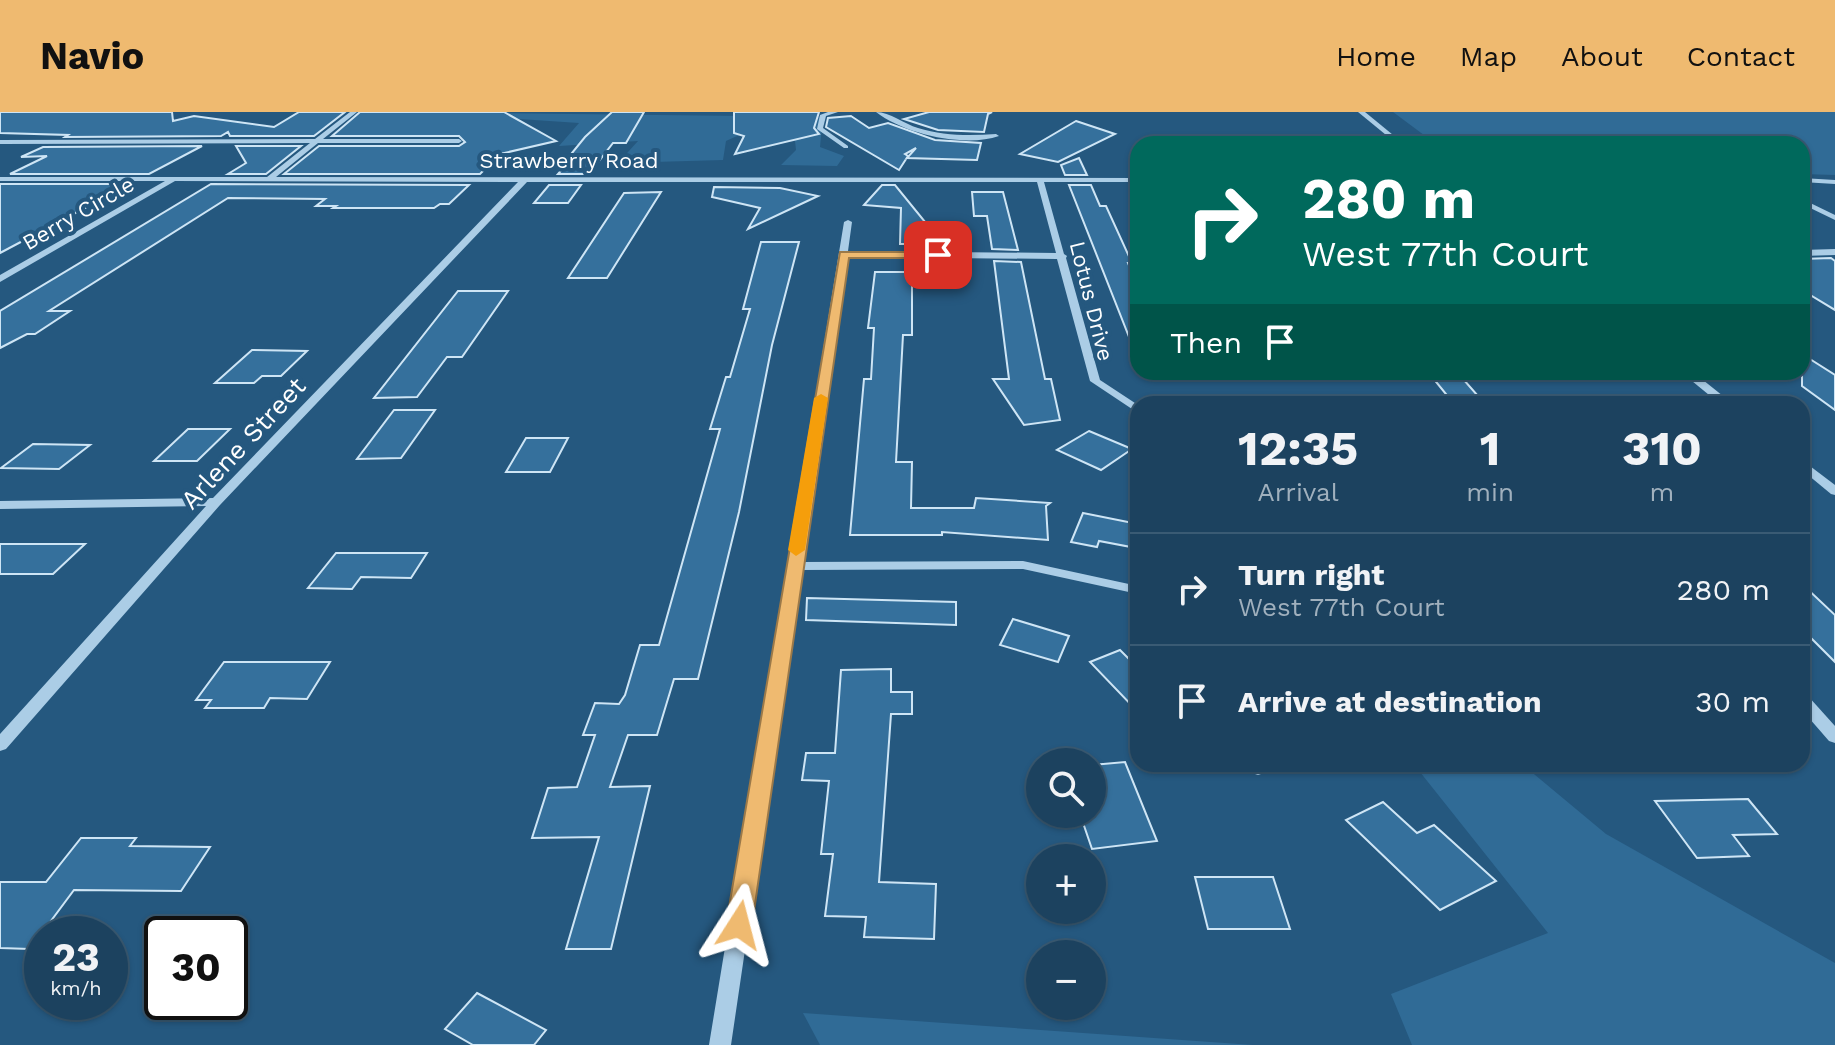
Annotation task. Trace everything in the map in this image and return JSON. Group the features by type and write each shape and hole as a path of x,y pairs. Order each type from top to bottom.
{"street":[{"path":"270,178 354,112"},
{"path":"835,112 823,115 820,129 846,147"},
{"path":"879,112 905,127 932,134 973,138 996,136"},
{"path":"1361,112 1391,136"},
{"path":"0,142 459,141"},
{"name":"Berry Circle","path":"0,279 174,178"},
{"name":"Arlene Street","path":"0,745 216,502 526,178"},
{"name":"Strawberry Road","path":"0,179 1130,180"},
{"name":"Lotus Drive","path":"1040,180 1095,381 1130,405"},
{"path":"1810,181 1835,182"},
{"path":"1813,181 1835,192"},
{"path":"1810,205 1835,218"},
{"path":"720,1045 848,222"},
{"path":"1810,253 1835,252"},
{"path":"844,254 1063,256"},
{"path":"1696,380 1717,396"},
{"path":"1810,471 1835,491"},
{"path":"0,505 216,502"},
{"path":"794,566 1023,565 1130,588"},
{"path":"1810,709 1835,737"}],"shaded area":[{"path":"416,112 823,117 820,147 844,156 837,166 781,165 796,150 795,141 779,132 761,130 726,141 723,160 618,163 638,141 559,146 579,123"},
{"path":"1393,112 1835,112 1835,175 1810,174 1810,136 1425,136"},
{"path":"1420,772 1532,772 1606,834 1835,963 1835,1045 1412,1045 1391,994 1548,933"},
{"path":"803,1013 1253,1045 820,1045"}],"building":[{"path":"0,112 172,112 173,121 194,116 274,127 299,112 345,112 314,136 230,136 228,132 221,136 65,137 68,135 0,133"},
{"path":"360,112 504,112 556,141 500,154 480,174 284,174 319,146 459,146 465,142 459,136 332,136"},
{"path":"612,112 644,112 626,143 613,143 589,174 558,174 585,137"},
{"path":"734,112 819,112 814,128 819,134 735,154 744,136 734,133"},
{"path":"929,112 992,112 988,114 984,132 938,130 904,119"},
{"path":"851,116 869,128 888,123 935,140 981,143 977,160 907,158 916,148 905,154 908,156 899,170 826,127 828,118"},
{"path":"1076,121 1115,134 1058,162 1020,154"},
{"path":"202,146 149,174 10,174 47,156 21,157 43,147"},
{"path":"236,146 301,146 266,174 228,174 246,163"},
{"path":"1079,158 1087,175 1065,175 1061,165"},
{"path":"0,184 130,184 0,253"},
{"path":"211,184 469,185 449,204 434,208 333,208 336,206 316,206 325,199 228,198 49,311 70,311 35,334 27,334 0,348 0,311"},
{"path":"549,185 581,185 568,203 534,203"},
{"path":"882,185 895,185 943,244 900,244 901,208 864,205"},
{"path":"1069,185 1091,185 1100,206 1106,206 1130,259 1130,339"},
{"path":"714,187 780,188 818,196 748,229 760,208 712,197"},
{"path":"661,192 607,278 568,278 624,193"},
{"path":"972,192 1003,192 1018,250 992,249 987,216 974,216"},
{"path":"761,242 799,242 772,345 739,512 698,679 674,679 657,735 628,735 610,787 650,786 611,949 566,949 599,837 532,838 548,788 577,787 595,735 583,735 595,703 619,704 625,695 640,645 659,645 720,429 710,429 726,377 730,377 750,309 743,309"},
{"path":"1831,258 1835,261 1835,310 1810,295 1810,259"},
{"path":"994,261 1021,262 1045,379 1051,379 1060,420 1024,425 993,379 1009,379"},
{"path":"875,272 912,272 912,335 903,335 896,462 912,462 911,508 974,508 976,498 1050,503 1046,506 1048,540 942,532 942,535 850,535 864,379 871,379 874,328 868,328"},
{"path":"458,291 508,291 462,357 447,357 417,397 374,398"},
{"path":"252,350 307,351 281,376 262,376 254,383 215,383"},
{"path":"1810,359 1835,375 1835,410 1802,386 1802,380 1810,380"},
{"path":"1434,380 1464,380 1478,396 1448,396"},
{"path":"394,410 435,410 401,458 357,459"},
{"path":"188,429 230,429 197,461 154,461"},
{"path":"1089,431 1130,448 1101,470 1057,450"},
{"path":"526,438 568,438 550,472 506,472"},
{"path":"33,444 90,445 59,469 1,468"},
{"path":"1083,513 1130,522 1130,547 1099,541 1097,547 1071,542"},
{"path":"0,544 85,544 53,574 0,574"},
{"path":"336,553 427,553 411,578 361,577 352,589 308,588"},
{"path":"1810,592 1835,615 1835,662 1810,637"},
{"path":"807,598 956,602 956,625 806,620"},
{"path":"1013,619 1069,636 1058,662 1000,645"},
{"path":"1120,650 1130,660 1130,704 1090,662"},
{"path":"224,662 330,662 307,699 270,698 264,708 205,708 211,700 196,700"},
{"path":"891,669 891,692 912,692 912,714 891,714 879,882 936,884 934,939 864,937 866,917 825,916 833,854 821,854 829,781 802,780 806,753 835,753 841,670"},
{"path":"1125,762 1157,841 1106,847 1106,844 1090,844 1085,828 1106,828 1106,764"},
{"path":"1748,799 1777,834 1733,835 1749,856 1697,858 1655,801"},
{"path":"1383,802 1417,833 1434,825 1496,881 1440,910 1346,820"},
{"path":"81,838 136,838 130,846 210,847 181,891 74,890 55,916 24,916 24,949 0,948 0,882 46,882"},
{"path":"1195,877 1273,877 1290,929 1208,929"},
{"path":"477,993 546,1030 534,1045 473,1045 445,1029"}],"slow traffic":[{"path":"796,550 821,398"}],"route":[{"path":"739,925 844,254 938,255"}]}
